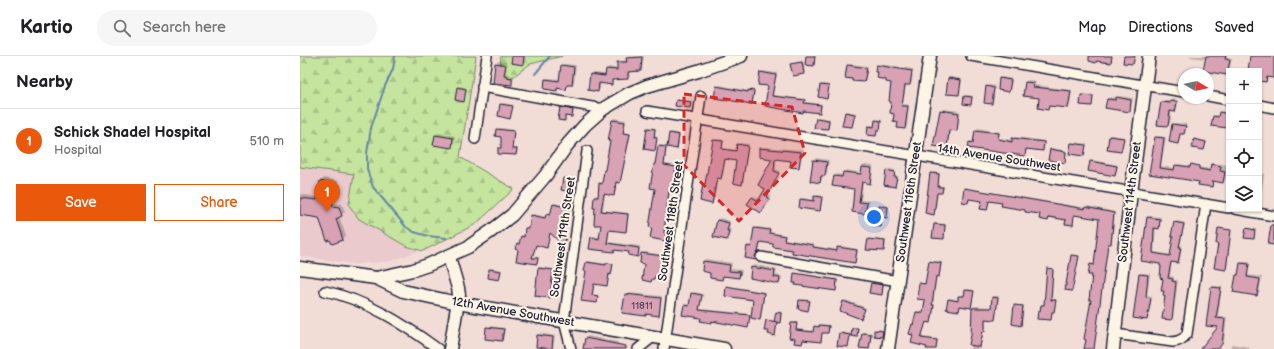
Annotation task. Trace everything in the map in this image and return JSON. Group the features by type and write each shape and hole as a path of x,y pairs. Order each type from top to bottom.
{"street":[{"path":"475,139 487,56"},
{"path":"300,268 376,278 413,270 449,257 468,247 512,215 546,175 568,144 585,125 604,109 647,86 698,71 741,56"},
{"name":"Southwest 116th Street","path":"888,349 930,56"},
{"path":"971,56 1178,91"},
{"name":"Southwest 114th Street","path":"1113,349 1131,192 1149,56"},
{"path":"482,87 604,109"},
{"name":"Southwest 118th Street","path":"665,344 701,96"},
{"path":"1214,97 1226,99"},
{"path":"1262,106 1274,108"},
{"name":"14th Avenue Southwest","path":"647,111 1226,207"},
{"name":"Southwest 119th Street","path":"571,349 564,321 587,151"},
{"path":"1114,334 1178,342 1187,334 1206,204"},
{"path":"1252,212 1274,216"},
{"path":"449,257 458,288 458,303 450,349"},
{"path":"761,257 898,281"},
{"name":"12th Avenue Southwest","path":"376,278 403,291 458,303 653,337 665,344 724,349"},
{"path":"325,291 340,294 358,301 390,317 438,349"},
{"path":"638,349 653,337"}],"highlighted area":[{"path":"684,94 792,107 805,153 739,221 684,165"}],"shaded area":[{"path":"300,167 354,174 349,205 406,246 421,250 391,261 355,264 300,256"}],"green space":[{"path":"300,56 476,56 460,157 514,189 476,224 423,251 406,246 359,219 349,205 354,174 300,167"},
{"path":"501,56 562,56 530,64 510,79 499,78"}],"building":[{"path":"512,56 524,56 523,65 511,63"},
{"path":"806,56 815,56 814,66 805,65"},
{"path":"1089,56 1112,56 1111,63 1096,61 1096,63 1089,61"},
{"path":"1124,56 1135,56 1133,64 1123,63"},
{"path":"1206,56 1226,56 1225,59 1230,60 1228,68 1226,68 1226,75 1214,73 1214,68 1204,68"},
{"path":"1250,56 1274,56 1274,78 1267,77 1266,82 1262,81 1262,68 1248,68"},
{"path":"642,57 641,71 628,72 628,79 612,80 612,85 599,83 598,92 588,90 590,74 605,76 606,69 617,70 617,62 627,62 626,58"},
{"path":"802,62 804,74 793,76 790,64"},
{"path":"495,63 506,65 504,75 512,78 512,85 493,83"},
{"path":"561,65 574,67 572,85 567,85 566,90 557,88 557,91 544,89 545,79 559,81"},
{"path":"847,65 867,68 864,82 852,81 852,79 845,78"},
{"path":"876,65 912,71 910,85 905,85 902,106 908,106 905,129 897,128 898,122 893,121 894,114 890,113 891,102 889,101 891,83 877,78 878,72 875,72"},
{"path":"760,72 776,75 772,96 805,100 804,103 821,105 820,113 803,111 803,113 765,106 768,86 758,85"},
{"path":"948,78 961,80 959,95 946,94"},
{"path":"999,78 1011,80 1009,92 998,90"},
{"path":"1025,82 1034,83 1033,87 1071,91 1068,108 1049,106 1048,110 1038,108 1039,98 1023,96"},
{"path":"820,85 829,86 827,99 818,97"},
{"path":"716,86 748,92 748,90 754,91 752,104 714,98"},
{"path":"986,86 994,88 992,104 984,103"},
{"path":"457,87 466,89 464,102 455,100"},
{"path":"1081,95 1093,96 1092,106 1080,105"},
{"path":"964,96 972,97 971,105 963,104"},
{"path":"1116,97 1131,100 1130,112 1105,108 1107,99 1116,100"},
{"path":"676,100 691,102 690,108 675,106"},
{"path":"1170,101 1177,102 1175,112 1170,111 1168,126 1157,125 1161,102 1170,103"},
{"path":"500,104 513,106 510,119 498,116"},
{"path":"560,107 573,110 572,117 565,116 565,121 558,120"},
{"path":"940,110 959,113 957,131 949,130 947,148 933,146"},
{"path":"845,112 855,114 852,127 842,126"},
{"path":"1219,112 1226,113 1226,128 1211,126 1213,116 1218,117"},
{"path":"816,118 829,120 828,129 814,128"},
{"path":"612,120 625,122 623,133 630,134 620,183 616,182 614,196 604,194 601,211 628,214 626,232 609,230 607,243 639,248 638,257 628,255 629,252 589,249 591,237 599,239 601,225 594,225 594,197 598,197 599,183 602,184 610,141 608,141"},
{"path":"875,120 881,121 880,130 877,130 876,136 867,135 868,126 874,127"},
{"path":"1172,124 1186,126 1184,134 1180,134 1178,144 1169,142"},
{"path":"647,128 655,129 654,137 657,138 655,151 644,149"},
{"path":"496,129 514,131 512,149 517,149 516,155 498,154 498,148 501,148 501,137 495,136"},
{"path":"975,130 999,133 998,139 1012,142 1012,138 1044,142 1043,151 1026,149 1025,156 968,148 969,142 973,143"},
{"path":"669,133 679,135 677,149 667,147"},
{"path":"435,135 453,138 452,148 433,145"},
{"path":"1109,136 1124,138 1121,152 1107,150"},
{"path":"1155,137 1164,138 1160,168 1174,170 1175,165 1190,167 1191,164 1199,166 1199,169 1210,171 1211,164 1221,166 1220,171 1225,172 1223,183 1213,181 1212,187 1198,185 1199,182 1149,174"},
{"path":"1194,139 1206,142 1204,150 1192,148"},
{"path":"713,140 723,141 722,149 736,151 737,144 748,146 742,185 733,183 736,161 725,159 721,179 717,178 712,204 700,201 703,184 705,184"},
{"path":"1071,143 1086,145 1084,156 1069,154"},
{"path":"658,146 666,147 664,165 676,167 672,191 669,191 664,233 666,234 665,241 650,238 652,228 649,227 655,189 650,188"},
{"path":"759,148 801,152 799,168 790,167 791,161 775,159 774,171 779,173 767,197 770,199 761,213 747,204 752,197 758,201 765,189 758,185 772,159 759,157"},
{"path":"1050,149 1066,152 1065,163 1048,160"},
{"path":"813,160 827,162 825,176 821,176 820,183 810,181"},
{"path":"1090,161 1117,166 1115,176 1088,171"},
{"path":"862,167 872,168 870,184 862,182 859,202 867,203 865,214 852,212 854,189 832,186 834,176 842,177 843,172 861,174"},
{"path":"886,170 895,172 894,177 897,177 895,187 884,185"},
{"path":"930,173 939,174 938,187 943,187 942,193 937,193 934,215 925,213"},
{"path":"563,178 574,180 571,192 561,190"},
{"path":"320,181 336,184 332,206 339,207 342,216 336,219 343,240 332,244 330,240 327,241 319,218 300,215 300,198 317,200"},
{"path":"964,188 1114,213 1111,244 1108,244 1094,349 1084,349 1086,340 1084,339 1091,300 1089,300 1092,275 1088,275 1090,264 1094,265 1099,219 1074,215 1073,225 1065,224 1066,220 1049,217 1048,221 1039,219 1040,214 1001,206 1002,203 989,201 987,210 980,209 982,201 969,199 968,203 962,202"},
{"path":"814,196 822,197 820,211 799,208 800,199 814,201"},
{"path":"553,204 569,208 567,222 561,235 566,239 562,244 550,233 547,248 536,245 532,258 538,258 537,264 516,261 518,250 515,249 517,243 519,244 521,236 524,237 525,228 529,228 531,215 545,218 546,214 550,215"},
{"path":"879,206 888,207 887,218 878,216"},
{"path":"873,216 882,217 881,227 872,226"},
{"path":"1147,217 1160,219 1159,229 1154,228 1153,253 1170,256 1173,237 1171,236 1174,222 1184,224 1179,247 1181,247 1178,263 1171,262 1168,278 1173,279 1172,281 1176,282 1172,320 1162,319 1165,296 1163,295 1164,291 1161,291 1163,279 1160,278 1160,264 1141,261"},
{"path":"717,220 729,223 727,240 713,237"},
{"path":"934,224 945,225 944,239 932,238"},
{"path":"1271,225 1274,225 1274,245 1268,244"},
{"path":"754,228 770,230 769,233 785,236 784,240 813,245 813,247 837,251 837,247 857,250 855,263 792,253 792,250 773,247 773,244 760,242 758,252 755,256 756,260 745,258 747,246 751,247"},
{"path":"1218,228 1231,230 1226,270 1214,268 1218,244 1216,244"},
{"path":"1246,228 1255,230 1254,239 1244,238"},
{"path":"868,239 885,241 884,251 866,250"},
{"path":"641,253 663,256 661,277 655,276 651,282 642,280 644,264 640,263"},
{"path":"1071,255 1079,256 1072,291 1065,290"},
{"path":"703,261 730,265 729,271 740,272 739,278 723,276 722,280 710,278 710,273 702,271"},
{"path":"929,261 941,263 939,277 936,276 931,323 926,322 921,338 937,340 936,349 926,349 927,347 911,343 913,335 909,334 916,312 923,313 925,300 917,299 919,283 925,284"},
{"path":"586,262 606,265 606,263 613,264 611,275 609,274 607,286 594,284 592,295 598,296 597,303 581,301"},
{"path":"1240,263 1249,264 1247,277 1260,279 1257,296 1233,292"},
{"path":"751,267 775,271 774,277 780,278 779,284 750,278"},
{"path":"538,268 553,270 550,298 535,296"},
{"path":"1047,268 1053,269 1051,300 1056,300 1051,320 1037,319 1038,311 1040,311 1041,305 1044,305"},
{"path":"489,269 501,271 499,280 488,278"},
{"path":"794,273 837,280 836,291 795,285 796,283 793,283"},
{"path":"1139,274 1148,275 1146,297 1151,298 1147,320 1133,318"},
{"path":"871,283 883,285 882,295 869,293"},
{"path":"726,286 764,293 760,320 751,318 753,300 725,296"},
{"path":"1211,287 1221,288 1216,318 1225,319 1222,344 1218,349 1200,349 1218,327 1206,326"},
{"path":"965,290 974,291 971,308 960,306 959,311 946,309 948,299 958,301 958,296 964,296"},
{"path":"691,293 702,295 699,310 750,315 748,328 712,321 712,323 700,321 701,318 682,315 684,305 689,306"},
{"path":"625,294 661,298 659,316 622,313"},
{"path":"992,297 998,298 995,320 985,319 985,331 983,331 980,347 969,345 972,308 991,308"},
{"path":"799,300 810,301 808,311 798,309"},
{"path":"843,301 865,309 861,319 840,311"},
{"path":"1014,305 1023,306 1021,326 1012,324"},
{"path":"776,312 781,313 780,323 774,322"},
{"path":"766,320 777,322 775,336 768,334 769,331 764,331"},
{"path":"791,323 797,323 796,330 813,332 814,326 829,326 828,333 822,333 821,342 803,340 802,344 794,343 795,339 789,338"},
{"path":"486,327 504,329 502,341 485,339"},
{"path":"852,328 858,328 857,337 851,336"},
{"path":"874,330 883,331 882,337 874,336"},
{"path":"839,333 850,335 848,347 837,346"},
{"path":"862,333 871,334 869,349 859,348"},
{"path":"537,335 553,337 552,349 536,347"},
{"path":"585,338 626,346 626,349 583,349"}],"waterway":[{"path":"395,56 393,69 385,86 371,128 367,153 367,168 369,176 373,187 406,227 414,232 428,236 446,238"},
{"path":"535,74 550,56"}],"place":[{"name":"Schick Shadel Hospital","path":"327,212"}]}
